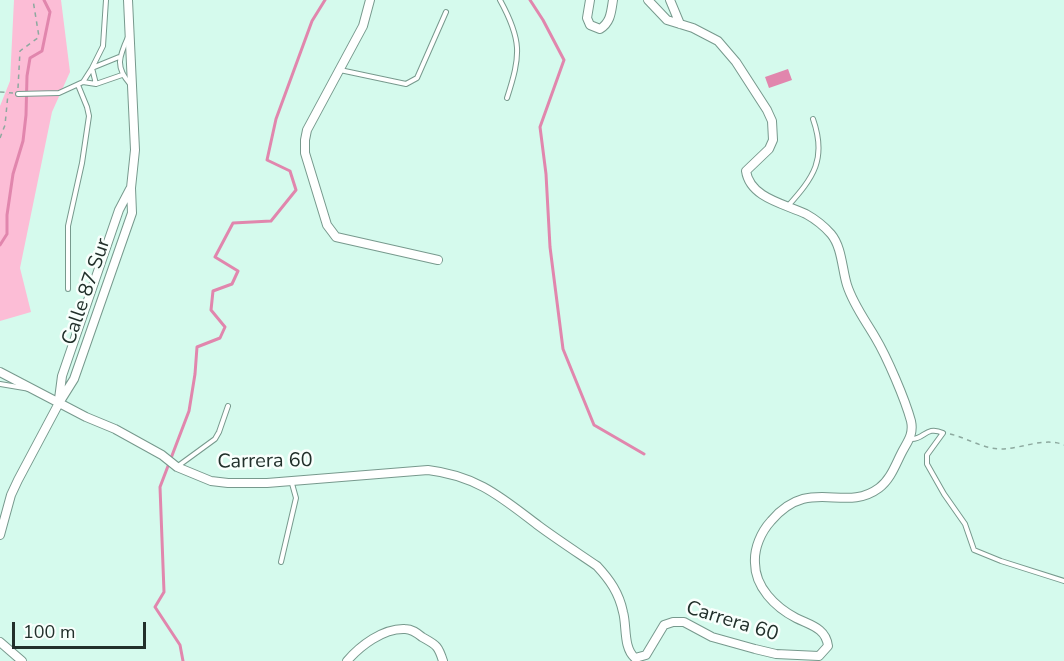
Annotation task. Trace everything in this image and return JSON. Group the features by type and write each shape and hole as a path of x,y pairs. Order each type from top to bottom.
{"street":[{"name":"Calle 87 Sur","path":"0,535 14,487 58,403 74,379 132,213 131,188 135,150 128,0"},
{"path":"370,0 363,26 309,125 304,140 305,153 327,225 336,237 438,260"},
{"path":"590,0 587,18 590,25 600,29 607,25 613,0"},
{"path":"648,0 668,20 718,40 736,62 772,121 773,140 769,149 748,168 747,175 757,190 787,208 808,215 832,236 847,286 877,340 910,420 912,431 910,438"},
{"path":"670,0 680,24"},
{"name":"Calle 87 Sur","path":"58,403 62,376 119,210 131,188"},
{"name":"Carrera 60","path":"0,372 114,429 198,477 228,483 267,483 428,470 453,474 491,490 597,566 605,575 617,592 624,613 629,651 635,658 646,655 664,625 673,622 684,622 712,637 776,654 819,656 826,650 827,639 823,633 780,608 767,597 760,584 755,573 755,554 763,533 782,509 794,501 810,497 857,496 879,489 888,479 910,438"},
{"path":"348,661 357,650 380,636 404,629 414,631 434,643 439,648 442,661"},
{"path":"0,642 22,661"}],"lane":[{"path":"18,94 59,93 83,82 103,46 106,0"},
{"path":"500,0 514,31 518,50 517,68 507,98"},
{"path":"339,70 406,84 417,78 446,12"},
{"path":"129,36 119,57 122,75 132,87"},
{"path":"92,68 119,57"},
{"path":"92,68 96,84"},
{"path":"83,82 96,84 122,75"},
{"path":"68,289 68,226 82,163 89,116 78,85"},
{"path":"787,208 799,195 819,159 820,138 813,119"},
{"path":"0,384 26,390 34,388"},
{"path":"175,465 214,439 219,432 228,406"},
{"path":"910,438 915,439 933,430 943,433 927,455 927,464 944,494 962,518 974,550 1064,581"},
{"path":"281,562 296,498 291,480"}],"path":[{"path":"0,92 18,94 20,51 39,37 33,0"},
{"path":"0,138 5,125 8,93"},
{"path":"943,433 999,449 1040,443 1058,442 1064,445"}],"shaded area":[{"path":"14,0 61,0 70,72 52,112 20,268 31,312 0,321 0,106 10,81"},
{"path":"788,69 792,80 769,88 765,77"}],"waterway":[{"path":"0,245 7,234 7,215 13,174 23,141 30,58 42,51 50,12 44,0"},
{"path":"183,661 180,645 155,607 164,592 160,487 189,411 197,347 220,338 225,327 211,310 213,291 232,284 238,271 215,257 233,223 271,221 296,190 290,171 267,160 276,119 312,21 325,0"},
{"path":"530,0 564,60 540,127 546,174 550,247 563,349 594,425 644,454"}]}
